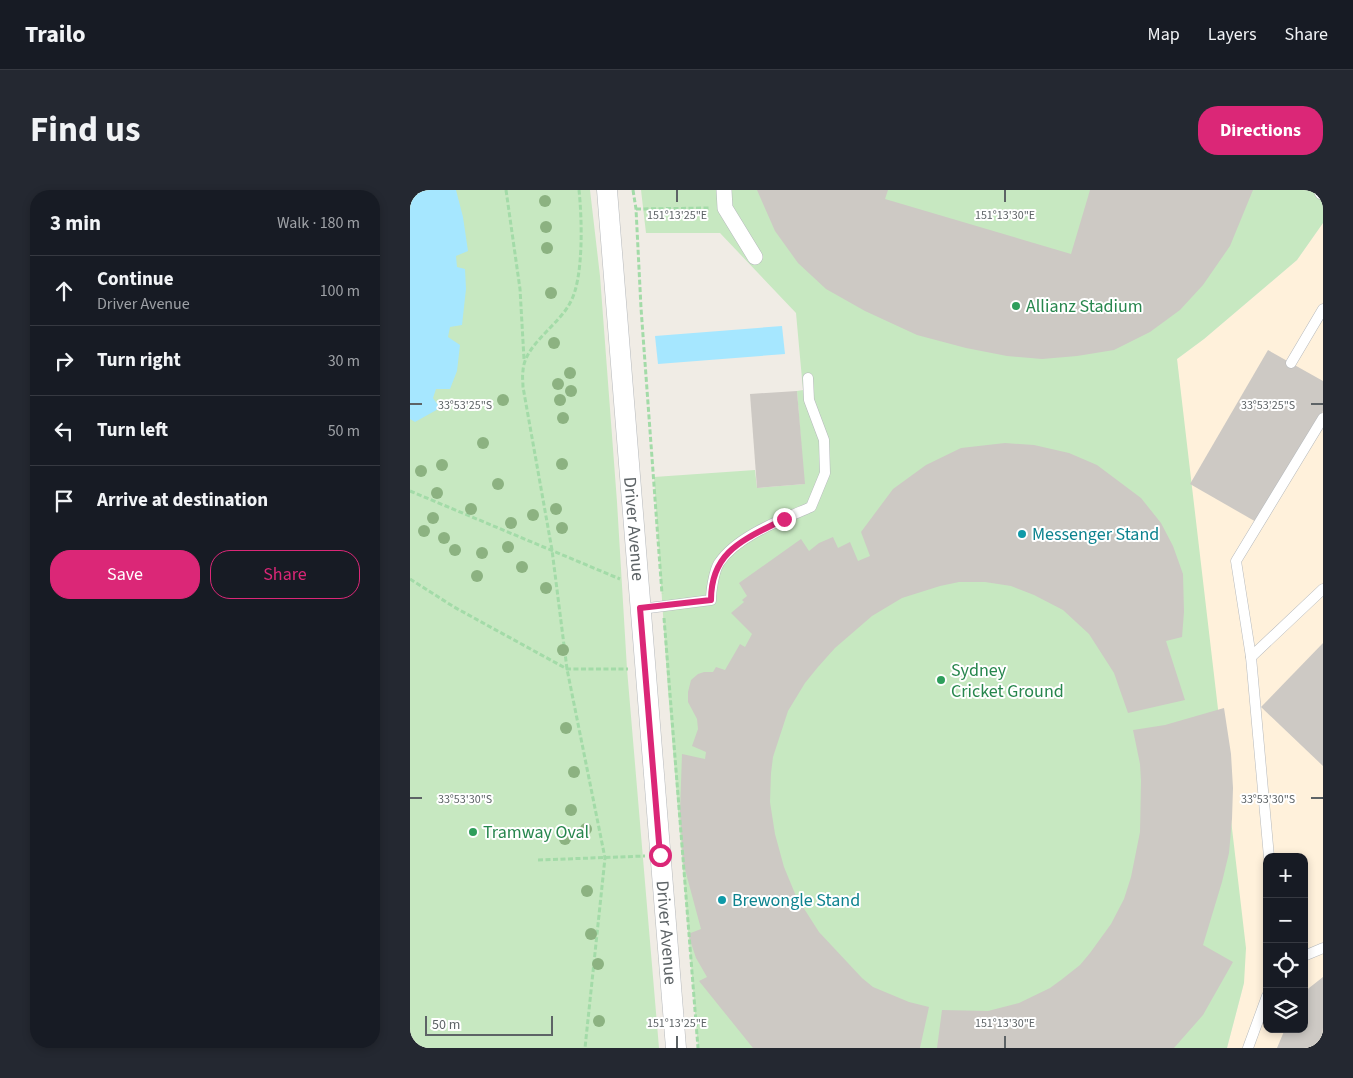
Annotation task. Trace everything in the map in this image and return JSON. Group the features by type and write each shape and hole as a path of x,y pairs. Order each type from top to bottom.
{"street":[{"name":"Driver Avenue","path":"607,190 676,1048"},
{"path":"724,190 725,208 755,257"}],"lane":[{"path":"1291,363 1323,309"},
{"path":"640,608 711,600 711,592 718,564 738,543 811,507 825,473 824,440 809,400 808,378"},
{"path":"1269,853 1251,657 1236,561 1323,418"},
{"path":"1251,657 1323,589"},
{"path":"1308,954 1323,948"},
{"path":"1248,1048 1263,1007"}],"path":[{"path":"506,190 520,289 524,387 552,550 567,669 605,858 585,1048"},
{"path":"524,362 533,347 570,303 577,287 580,266 579,190"},
{"path":"636,209 725,208"},
{"path":"410,491 639,587"},
{"path":"410,580 454,607 567,669 646,670"},
{"path":"538,860 660,855"}],"shaded area":[{"path":"1323,223 1323,1048 1227,1048 1244,983 1177,359 1204,339 1297,260"}],"green space":[{"path":"410,190 590,190 600,276 627,669 659,1048 410,1048"},
{"name":"Sydney Cricket Ground","path":"641,190 1323,190 1323,223 1297,260 1204,339 1177,359 1246,948 1244,983 1227,1048 698,1048 668,691 654,477 755,470 757,488 804,484 797,391 803,390 796,313 720,233 646,233"}],"water":[{"path":"410,190 456,190 463,217 468,251 456,256 457,267 465,269 466,289 462,325 450,327 448,337 460,345 457,371 450,389 436,389 433,398 440,408 415,422 410,419"},
{"path":"782,326 785,354 658,364 655,336"}],"building":[{"path":"757,190 888,190 885,199 1071,254 1090,190 1253,190 1230,246 1203,285 1180,310 1150,332 1114,350 1042,359 1007,356 966,348 917,335 865,311 826,289 798,263 775,231"},
{"path":"1268,350 1323,381 1323,411 1258,523 1190,484"},
{"path":"797,391 805,484 757,488 750,394"},
{"path":"1005,443 1034,445 1069,453 1097,465 1141,498 1161,523 1173,546 1183,574 1184,612 1182,637 1166,641 1185,700 1128,713 1114,673 1089,634 1063,610 1011,586 985,582 959,582 940,586 902,598 872,616 835,648 818,667 805,683 788,711 773,757 770,802 775,834 784,867 796,896 819,932 862,978 873,987 909,1002 929,1007 920,1048 753,1048 699,981 707,977 696,958 688,934 701,929 683,862 680,812 682,754 705,759 706,752 692,746 698,729 697,719 688,702 691,680 698,674 713,672 716,667 725,670 740,644 745,647 752,634 731,613 744,602 742,600 747,596 739,583 801,539 809,551 819,543 833,537 838,548 850,542 858,561 870,556 861,532 893,489 926,465 961,448"},
{"path":"1323,643 1323,766 1261,707"},
{"path":"1224,708 1231,754 1233,788 1229,853 1203,945 1233,962 1203,1015 1174,1048 937,1048 942,1010 988,1011 1019,1003 1050,988 1080,965 1111,924 1124,899 1131,877 1140,832 1141,781 1140,764 1133,730 1165,725"},
{"path":"1323,977 1323,1048 1277,1048 1283,1033 1308,1033 1308,989"}],"place":[{"name":"Allianz Stadium","path":"1016,306"},
{"name":"Messenger Stand","path":"1022,534"},
{"name":"Sydney Cricket Ground","path":"941,680"},
{"name":"Tramway Oval","path":"473,832"},
{"name":"Brewongle Stand","path":"722,900"}],"route":[{"path":"660,855 640,608 711,600 711,592 718,564 738,543 784,519"}]}
